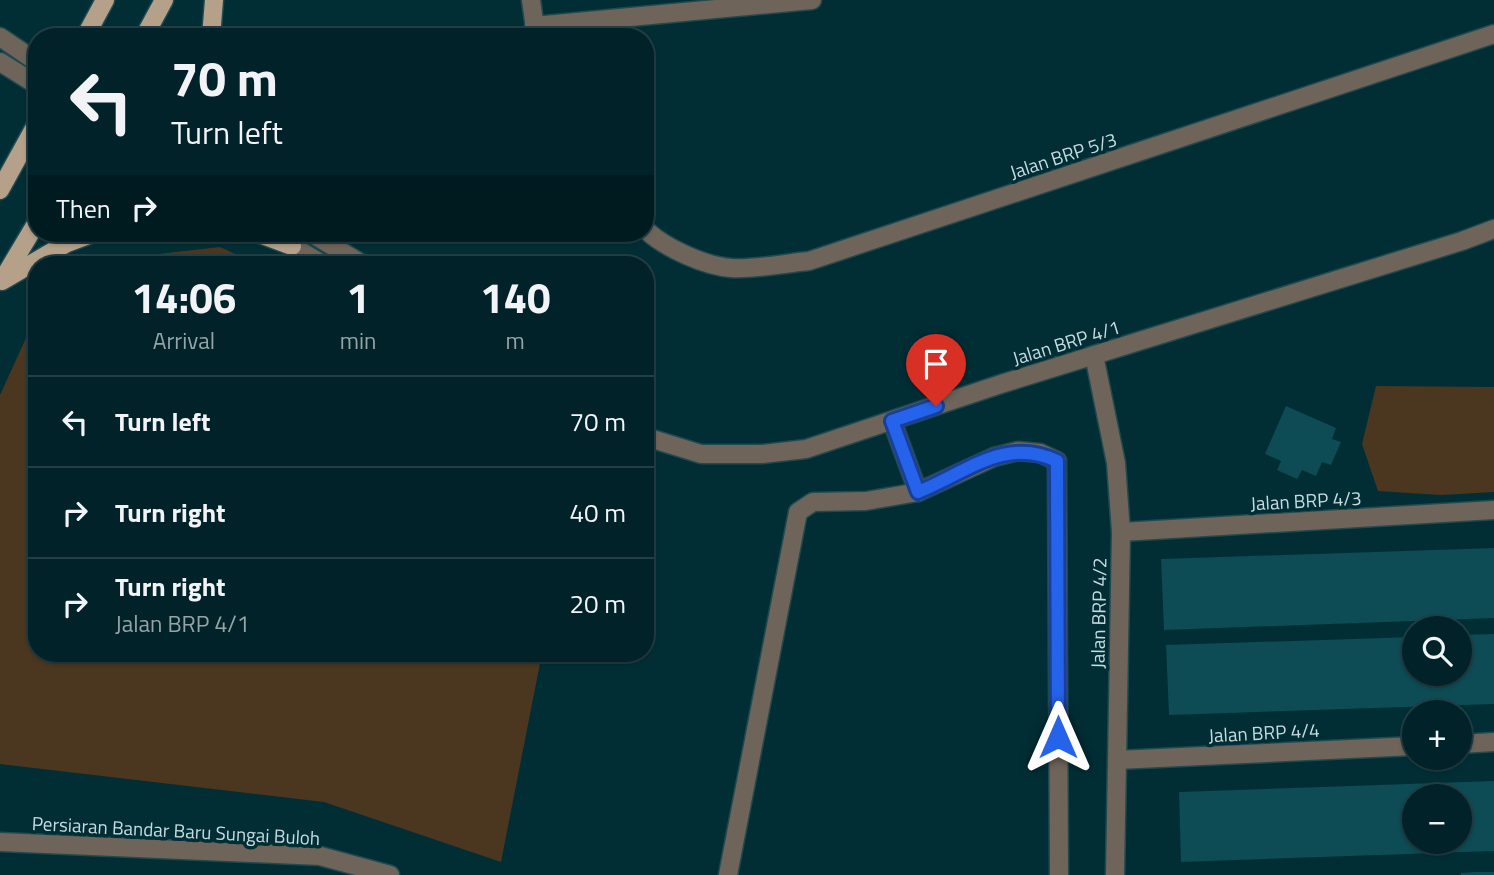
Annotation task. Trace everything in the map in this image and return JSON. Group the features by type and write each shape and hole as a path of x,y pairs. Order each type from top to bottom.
{"main road":[{"path":"90,28 105,0"},
{"path":"149,28 164,0"},
{"path":"212,28 214,0"},
{"path":"0,190 28,139"},
{"path":"1,284 28,238"},
{"path":"46,256 70,242"},
{"path":"281,242 292,246"},
{"path":"1,284 28,267"}],"street":[{"path":"531,0 535,28"},
{"path":"562,28 811,0"},
{"name":"Jalan BRP 5/3","path":"654,238 693,258 731,268 809,261 1494,34"},
{"path":"0,37 28,56"},
{"path":"0,62 28,79"},
{"name":"Jalan BRP 4/1","path":"654,439 701,454 762,454 806,449 1494,229"},
{"path":"286,242 309,256"},
{"path":"326,242 349,256"},
{"name":"Jalan BRP 4/2","path":"1094,355 1116,463 1121,532 1115,875"},
{"path":"892,421 918,492"},
{"path":"728,875 798,512 813,502 866,501 918,492 994,457 1018,451 1040,453 1057,461 1059,875"},
{"name":"Jalan BRP 4/3","path":"1121,532 1494,510"},
{"path":"1472,743 1494,742"},
{"name":"Jalan BRP 4/4","path":"1117,760 1402,747"},
{"name":"Persiaran Bandar Baru Sungai Buloh","path":"0,842 320,856 390,875"}],"shaded area":[{"path":"220,247 240,256 141,256"},
{"path":"28,334 28,662 540,662 501,862 324,802 0,764 0,395"},
{"path":"1376,386 1494,387 1494,492 1441,495 1378,491 1362,444"}],"building":[{"path":"1286,406 1336,428 1332,439 1341,442 1331,465 1322,462 1316,476 1302,470 1297,479 1277,470 1281,461 1265,454"},
{"path":"1494,548 1494,618 1402,616 1402,621 1164,630 1161,559"},
{"path":"1494,634 1494,704 1472,705 1472,700 1402,700 1402,707 1169,715 1166,645 1402,637 1402,686 1472,686 1472,635"},
{"path":"1494,781 1494,851 1472,852 1472,784 1408,784"},
{"path":"1402,784 1402,854 1409,854 1181,862 1179,792"},
{"path":"1494,872 1494,875 1461,875"}],"route":[{"path":"936,406 892,421 918,492 994,457 1018,451 1040,453 1057,461 1058,737"}]}
